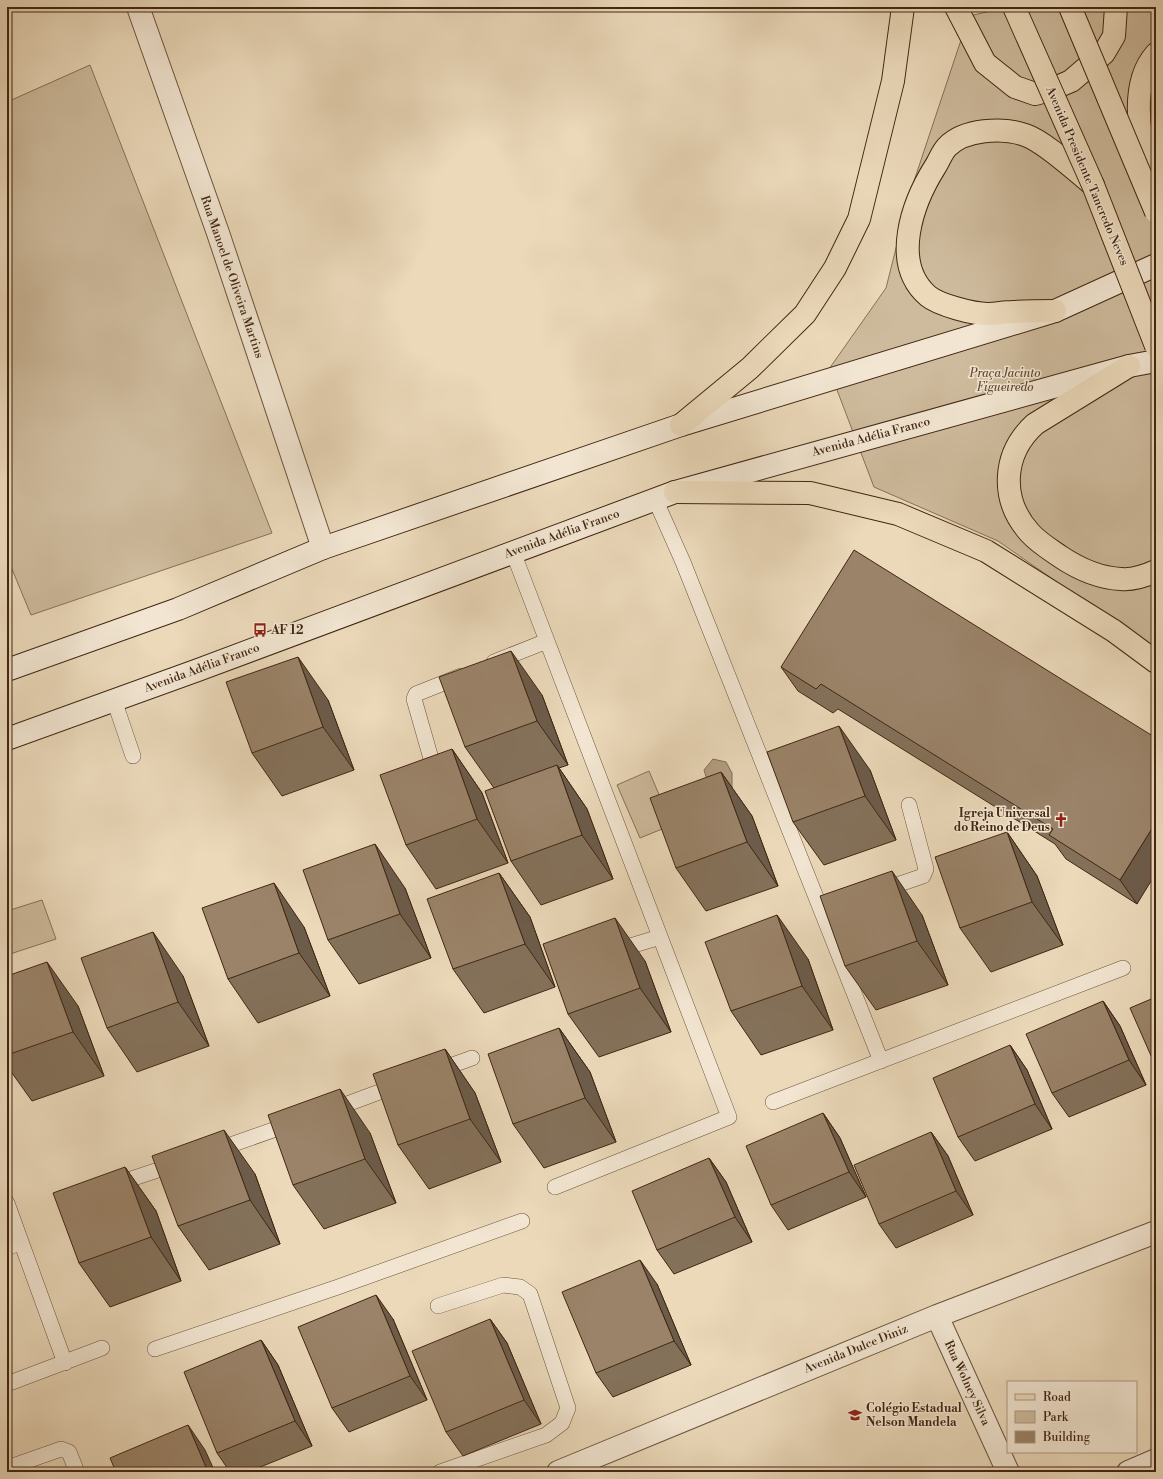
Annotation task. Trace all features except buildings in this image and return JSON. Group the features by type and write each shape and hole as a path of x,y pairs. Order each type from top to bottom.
{"main road":[{"name":"Rua Manoel de Oliveira Martins","path":"138,7 218,233 323,548"},
{"path":"681,425 750,368 805,314 835,268 859,219 893,81 903,7"},
{"path":"956,7 985,63 1015,87 1035,94 1050,90 1071,81 1104,53 1114,36 1116,7"},
{"name":"Avenida Presidente Tancredo Neves","path":"1014,7 1093,185 1156,346"},
{"path":"1070,7 1156,212"},
{"path":"1156,54 1145,69 1140,87 1139,103 1141,138 1156,187"},
{"path":"1054,311 987,314 958,309 942,304 928,296 917,284 911,271 908,253 912,218 917,201 947,146 965,135 983,131 1003,131 1025,135 1046,147 1093,185"},
{"path":"7,670 178,609 323,548 681,425 1054,311 1156,265"},
{"name":"Avenida Adélia Franco","path":"7,739 675,492 1129,366 1156,361"},
{"path":"1129,366 1035,424 1024,434 1016,448 1010,466 1008,483 1011,499 1016,512 1030,533 1050,550 1071,564 1096,575 1121,579 1143,577 1156,571"},
{"path":"675,492 810,493 898,514 986,551 1114,632 1156,662"},
{"name":"Avenida Dulce Diniz","path":"558,1472 936,1316 1156,1232"},
{"name":"Rua Wolney Silva","path":"936,1316 1008,1472"},
{"path":"1128,1472 1156,1460"}],"lane":[{"path":"655,499 683,562 881,1061"},
{"path":"513,552 729,1117 555,1187"},
{"path":"434,769 414,699 416,694 547,641"},
{"path":"114,700 133,756"},
{"path":"872,894 923,876 926,869 909,805"},
{"path":"821,912 836,907"},
{"path":"602,956 660,937"},
{"path":"773,1102 1123,968"},
{"path":"203,1155 472,1058"},
{"path":"99,1190 188,1160"},
{"path":"7,1203 64,1363"},
{"path":"155,1349 338,1287 522,1221"},
{"path":"7,1248 21,1242"},
{"path":"438,1306 503,1285 520,1287 530,1294 568,1408 562,1423 546,1435 440,1472"},
{"path":"7,1384 102,1348"},
{"path":"7,1468 61,1449 69,1452 77,1472"}],"green space":[{"name":"Praça Jacinto Figueiredo","path":"1009,7 1156,7 1156,651 998,541 874,487 829,369 886,288 910,193 969,16"},
{"path":"90,65 272,533 31,615 7,557 7,102"},
{"path":"649,771 672,825 640,838 617,785"},
{"path":"42,900 56,939 7,955 7,911"}],"shaded area":[{"path":"713,759 726,762 732,773 732,794 710,790 704,770"}],"place":[{"name":"AF 12","path":"260,630"},
{"name":"Igreja Universal do Reino de Deus","path":"1061,820"},
{"name":"Colégio Estadual Nelson Mandela","path":"855,1415"}]}
